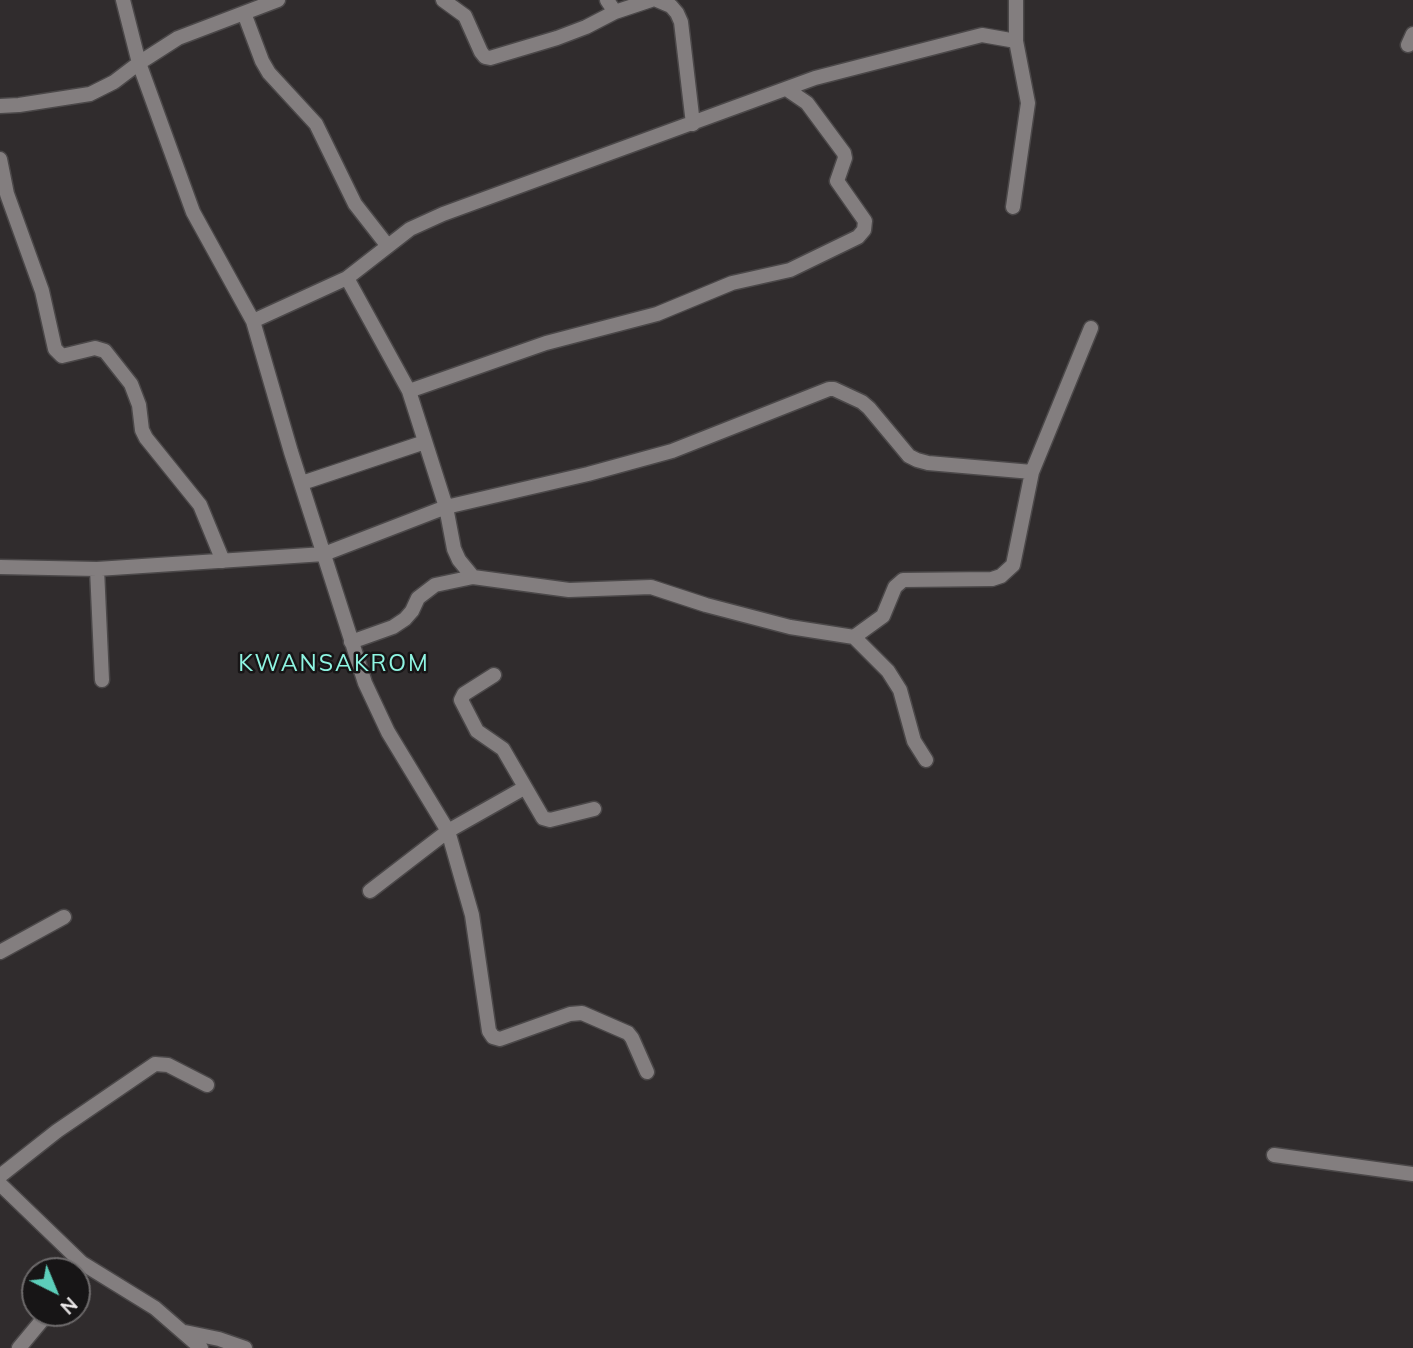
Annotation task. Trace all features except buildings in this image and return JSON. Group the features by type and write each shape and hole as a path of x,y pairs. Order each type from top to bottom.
{"street":[{"path":"123,0 139,63 193,212 253,321 291,452 365,683 388,732 448,831 472,915 489,1031 493,1037 500,1039 569,1014 582,1013 628,1033 647,1072"},
{"path":"0,106 19,106 90,94 114,82 178,38 278,0"},
{"path":"443,0 465,16 481,52 490,58 586,27 611,6 651,0"},
{"path":"657,0 671,6 681,22 693,124"},
{"path":"1013,207 1028,103 1016,41 1016,0"},
{"path":"244,13 269,73 317,124 355,204 387,245"},
{"path":"253,321 347,278 410,229 443,214 815,78 982,35 1016,41"},
{"path":"408,391 546,343 657,314 732,283 790,270 858,237 864,230 865,221 837,181 845,158 844,153 807,103 788,90"},
{"path":"0,159 7,194 42,291 55,349 62,356 95,348 105,351 131,384 146,438 200,505 223,561"},
{"path":"347,278 408,391 446,507 454,549 473,577"},
{"path":"853,637 883,616 895,587 903,580 992,579 1008,571 1013,565 1032,472 1091,328"},
{"path":"0,567 97,569 324,554 446,507 588,474 672,451 829,389 862,402 909,456 918,460 1032,472"},
{"path":"302,483 425,442"},
{"path":"97,569 102,680"},
{"path":"351,642 393,627 405,619 418,598 435,585 473,577 569,590 650,587 790,627 853,637 888,671 901,690 914,741 926,760"},
{"path":"494,676 464,694 461,704 477,731 503,749 539,814 546,819 594,809"},
{"path":"370,891 407,855 524,788"},
{"path":"0,952 64,917"},
{"path":"0,1176 57,1131 155,1064 168,1065 207,1085"},
{"path":"1274,1155 1413,1174"},
{"path":"0,1184 69,1257"},
{"path":"91,1273 155,1308 201,1348"},
{"path":"19,1348 36,1327"},
{"path":"185,1332 245,1348"}],"district":[{"name":"KWANSAKROM","path":"334,664"}]}
